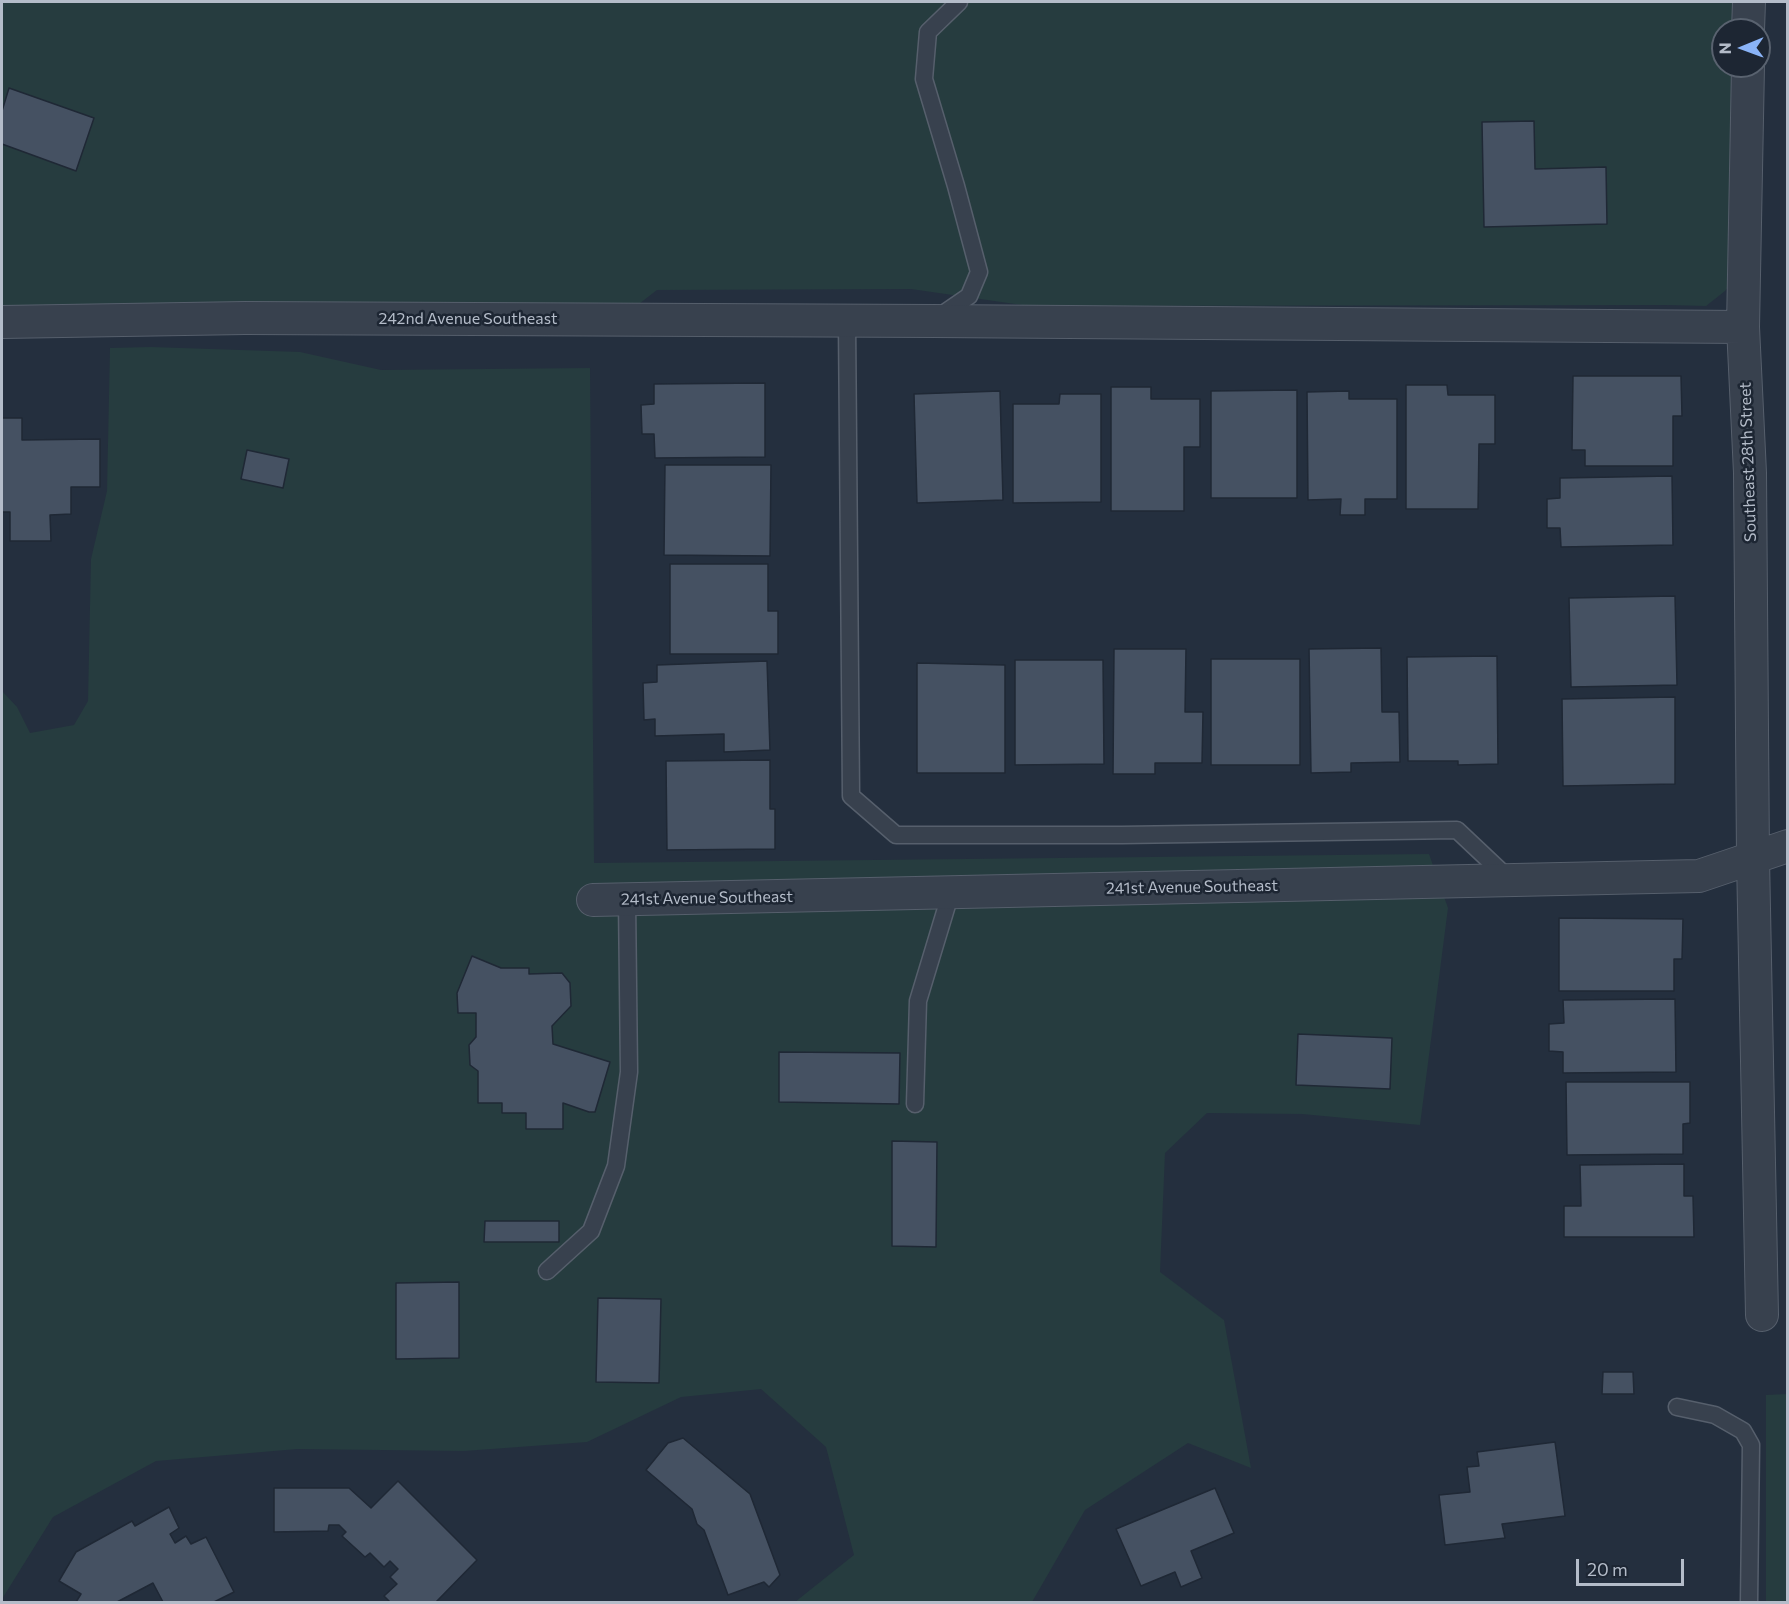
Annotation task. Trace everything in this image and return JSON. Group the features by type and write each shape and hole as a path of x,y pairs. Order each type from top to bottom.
{"street":[{"path":"1748,18 1749,2"},
{"name":"Southeast 28th Street","path":"1748,78 1743,327 1750,473 1753,858 1762,1315"},
{"name":"242nd Avenue Southeast","path":"2,322 245,318 1743,327"},
{"name":"241st Avenue Southeast","path":"593,900 1699,876 1788,846"}],"lane":[{"path":"934,321 969,296 979,272 924,79 928,32 959,2"},
{"path":"847,322 851,796 896,835 1122,835 1458,830 1510,880"},
{"path":"915,1104 918,1001 951,892"},
{"path":"547,1271 591,1231 616,1166 629,1072 627,900"},
{"path":"1677,1407 1714,1415 1743,1431 1751,1446 1749,1602"}],"green space":[{"path":"2,2 1738,2 1738,18 1711,18 1711,78 1738,78 1735,278 1725,291 1706,306 1029,306 911,289 657,290 635,307 2,305"},
{"path":"150,347 300,352 381,370 590,368 594,863 1429,854 1448,908 1420,1125 1302,1114 1207,1113 1165,1153 1160,1272 1224,1320 1251,1468 1188,1443 1085,1510 1032,1602 795,1602 854,1555 826,1447 761,1389 681,1397 587,1442 464,1451 297,1449 156,1461 53,1517 2,1599 2,691 17,707 30,733 74,725 88,701 91,559 107,491 110,348"},
{"path":"1787,1394 1787,1602 1766,1602 1766,1395"}],"building":[{"path":"9,88 94,118 76,171 2,144 2,111"},
{"path":"1534,121 1535,169 1606,167 1607,224 1484,227 1482,122"},
{"path":"1573,376 1681,376 1682,416 1673,416 1673,466 1585,466 1585,450 1572,450"},
{"path":"765,383 765,457 655,458 654,434 642,434 641,405 654,404 654,384"},
{"path":"1406,385 1447,385 1448,395 1495,395 1495,444 1479,444 1478,509 1406,509"},
{"path":"1111,387 1151,387 1151,399 1200,399 1200,447 1184,447 1184,511 1111,511"},
{"path":"1297,390 1297,498 1211,498 1211,391"},
{"path":"1000,391 1003,500 917,503 914,394"},
{"path":"1349,391 1349,399 1397,399 1397,499 1365,499 1365,515 1340,515 1341,499 1308,500 1307,392"},
{"path":"1060,394 1101,394 1101,502 1013,503 1013,404 1059,404"},
{"path":"2,418 22,418 22,440 100,439 100,487 71,487 71,514 50,515 51,541 10,541 10,512 2,512"},
{"path":"247,450 289,459 283,488 241,479"},
{"path":"665,465 771,465 770,556 664,555"},
{"path":"1672,476 1673,545 1561,547 1560,528 1547,528 1547,499 1560,498 1560,478"},
{"path":"670,564 768,564 768,611 778,611 778,654 670,654"},
{"path":"1675,596 1677,685 1571,687 1569,598"},
{"path":"1381,648 1382,712 1399,712 1400,762 1351,763 1351,772 1311,773 1309,649"},
{"path":"1114,649 1186,649 1185,712 1203,712 1202,763 1155,763 1155,774 1113,774"},
{"path":"1497,656 1498,764 1458,765 1458,761 1408,761 1407,657"},
{"path":"1211,659 1300,659 1300,765 1211,765"},
{"path":"1015,660 1103,660 1104,764 1015,765"},
{"path":"767,661 770,750 724,752 724,734 655,736 655,719 644,720 643,683 657,682 657,665"},
{"path":"917,663 1005,665 1005,773 917,773"},
{"path":"1675,697 1675,784 1563,786 1562,699"},
{"path":"770,760 770,809 775,809 775,849 667,850 666,761"},
{"path":"1559,918 1683,919 1682,959 1674,959 1674,991 1559,991"},
{"path":"472,956 501,968 529,968 529,974 562,973 570,983 571,1006 552,1026 553,1044 610,1062 595,1112 563,1103 563,1129 526,1129 526,1113 502,1113 502,1103 478,1103 478,1071 470,1065 469,1045 476,1037 476,1013 458,1013 457,993"},
{"path":"1675,999 1676,1072 1563,1073 1563,1052 1549,1051 1549,1024 1564,1023 1563,1000"},
{"path":"1298,1034 1392,1038 1390,1089 1296,1085"},
{"path":"779,1052 900,1053 899,1104 779,1102"},
{"path":"1566,1082 1690,1082 1690,1123 1683,1124 1683,1154 1567,1155"},
{"path":"892,1141 937,1142 936,1247 892,1246"},
{"path":"1684,1164 1684,1196 1693,1196 1694,1237 1564,1237 1564,1206 1581,1206 1580,1165"},
{"path":"485,1221 559,1221 559,1242 484,1242"},
{"path":"459,1282 459,1358 396,1359 396,1283"},
{"path":"598,1298 661,1299 659,1383 596,1382"},
{"path":"1603,1372 1633,1372 1634,1394 1602,1394"},
{"path":"683,1438 750,1494 780,1575 769,1587 764,1582 728,1595 704,1530 697,1524 692,1509 646,1470 668,1443"},
{"path":"1555,1442 1565,1516 1502,1524 1505,1538 1445,1545 1439,1495 1470,1492 1467,1467 1479,1466 1477,1452"},
{"path":"398,1481 477,1560 436,1602 390,1602 384,1596 397,1584 390,1577 398,1569 390,1561 384,1567 370,1553 365,1557 342,1536 346,1532 339,1525 329,1525 328,1531 274,1532 274,1488 349,1488 371,1508"},
{"path":"1215,1488 1234,1533 1191,1551 1202,1578 1181,1587 1175,1572 1141,1586 1116,1529"},
{"path":"169,1507 179,1528 170,1534 175,1543 186,1536 191,1544 206,1537 234,1592 214,1602 163,1602 153,1583 117,1602 76,1602 81,1594 59,1581 76,1552 132,1521 135,1526"}]}
